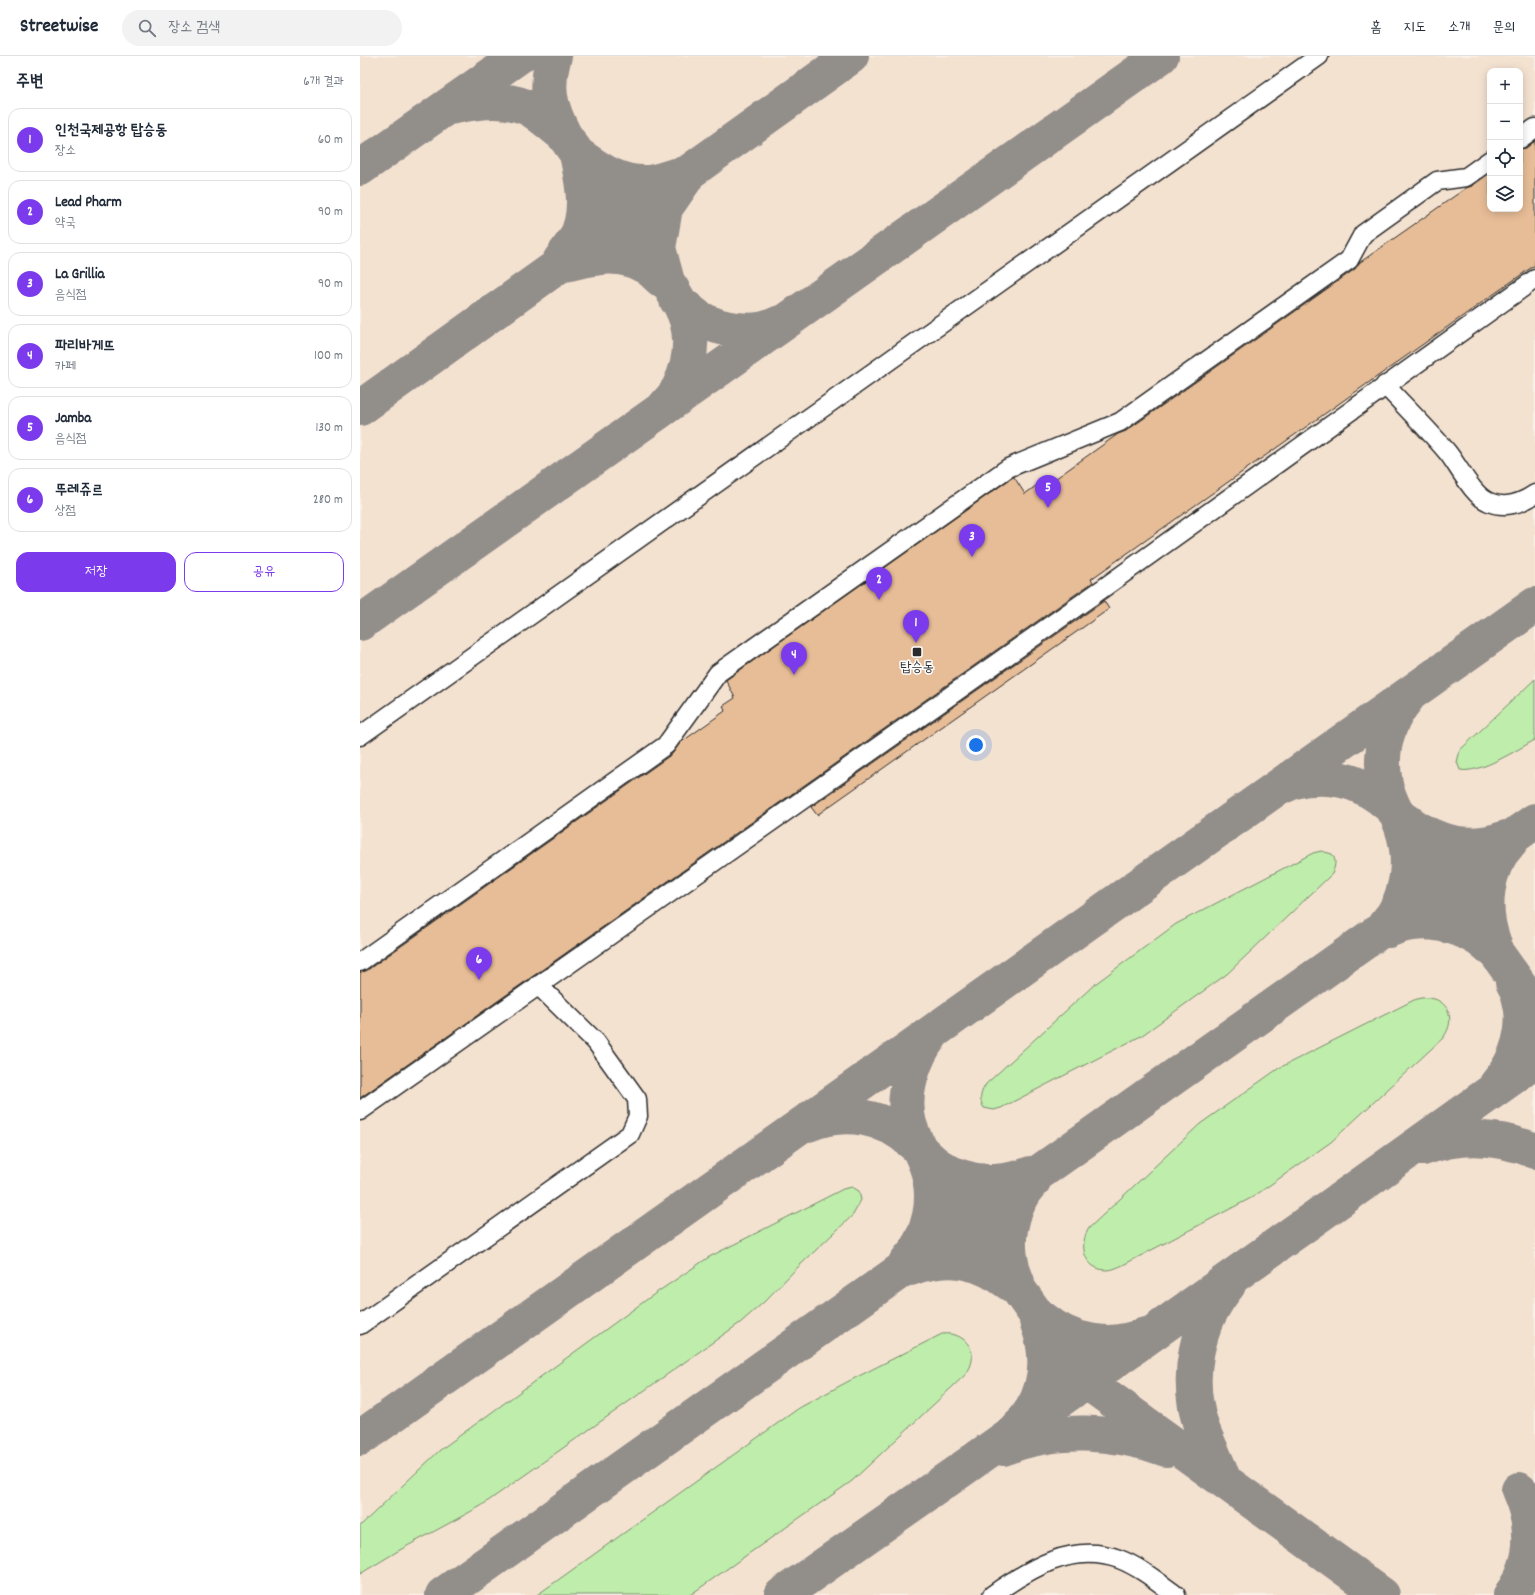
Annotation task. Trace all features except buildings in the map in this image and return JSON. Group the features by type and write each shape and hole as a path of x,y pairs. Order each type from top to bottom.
{"lane":[{"path":"360,736 1319,56"},
{"path":"1523,137 1535,128"},
{"path":"360,962 666,745 718,673 725,668 1008,468 1120,422 1349,260 1363,234 1437,181 1466,177 1487,162"},
{"path":"360,1111 1102,589 1535,279"},
{"path":"1385,385 1447,453 1476,492 1488,502 1505,506 1525,501 1535,494"},
{"path":"360,1325 630,1134 638,1116 637,1099 596,1042 538,985"},
{"path":"992,1595 1035,1567 1055,1559 1079,1555 1101,1555 1119,1559 1139,1569 1176,1595"}],"shaded area":[{"path":"360,56 1535,56 1535,1595 360,1595"}],"green space":[{"path":"1535,679 1535,740 1488,765 1468,770 1460,770 1457,762 1460,750"},
{"path":"1321,851 1332,854 1335,859 1332,874 1227,974 1141,1036 1001,1108 994,1110 984,1108 981,1102 981,1096 986,1084 1095,984 1176,924 1313,853"},
{"path":"1421,998 1438,1000 1447,1009 1450,1023 1443,1038 1331,1142 1253,1197 1123,1265 1107,1270 1099,1269 1088,1261 1085,1255 1084,1242 1089,1228 1200,1124 1279,1068 1414,1000"},
{"path":"852,1187 859,1191 861,1200 853,1215 796,1269 764,1302 740,1323 481,1506 398,1551 360,1574 360,1526 440,1450 653,1295 709,1257 843,1189"},
{"path":"942,1334 959,1336 965,1340 969,1346 972,1352 972,1360 965,1375 852,1481 690,1595 537,1595 799,1408"}],"taxiway":[{"path":"360,168 519,56"},
{"path":"554,56 551,67 549,87 550,97 555,115 564,135 667,282 678,300 687,320 690,342 687,366 679,387 666,405"},
{"path":"360,408 851,56"},
{"path":"360,623 1161,56"},
{"path":"450,107 491,101 512,103 532,110 564,135"},
{"path":"560,261 575,240 580,230 584,209 583,187 577,154 610,175 627,181 651,183 680,175"},
{"path":"666,278 658,248 665,208 685,179"},
{"path":"565,264 595,258 625,258 647,267 662,280"},
{"path":"677,300 699,318 728,329 750,331 761,330 780,323"},
{"path":"360,1438 1535,605"},
{"path":"1385,925 1393,915 1404,891 1408,865 1402,827 1388,795 1385,784 1383,772 1384,750 1389,728 1407,698"},
{"path":"1285,785 1307,778 1338,779 1360,786 1388,804 1396,812 1535,1007"},
{"path":"1405,820 1429,835 1453,843 1466,845 1479,844 1506,838"},
{"path":"443,1595 1535,821"},
{"path":"1494,944 1487,918 1487,891 1490,877 1495,865 1501,853 1510,842"},
{"path":"1388,930 1401,925 1414,923 1427,922 1441,924 1466,932 1489,947"},
{"path":"1497,1084 1510,1065 1522,1031 1522,1007 1518,992 1513,982"},
{"path":"906,1263 921,1241 930,1216 932,1203 930,1177 909,1124 907,1113 910,1077 919,1054 931,1035"},
{"path":"782,1595 968,1465 1535,1061"},
{"path":"808,1124 822,1119 850,1116 877,1121 902,1134 940,1167 950,1173 973,1180 997,1182 1020,1178 1031,1174"},
{"path":"1423,1148 1451,1140 1479,1139 1508,1142 1535,1151"},
{"path":"920,1150 1033,1310 1086,1381 1382,1595"},
{"path":"1017,1282 1012,1269 1010,1255 1010,1229 1018,1204 1033,1181"},
{"path":"910,1268 937,1261 963,1261 987,1269 1011,1284"},
{"path":"1223,1479 1201,1426 1196,1407 1194,1370 1196,1352 1201,1334 1217,1300 1228,1285"},
{"path":"1043,1319 1066,1334 1092,1342 1118,1342 1132,1340 1145,1335"},
{"path":"1022,1423 1031,1412 1037,1400 1042,1387 1044,1374 1044,1347 1037,1321"},
{"path":"1003,1448 1023,1441 1043,1437 1064,1434 1085,1434 1127,1438 1166,1449"},
{"path":"1511,1595 1525,1570 1530,1544 1528,1517 1519,1490 1535,1506"}],"place":[{"name":"Jamba","path":"1048,508"},
{"name":"La Grillia","path":"972,557"},
{"name":"Lead Pharm","path":"879,600"},
{"name":"인천국제공항 탑승동","path":"916,643"},
{"name":"탑승동","path":"917,652"},
{"name":"파리바게뜨","path":"794,675"},
{"name":"뚜레쥬르","path":"479,980"}]}
